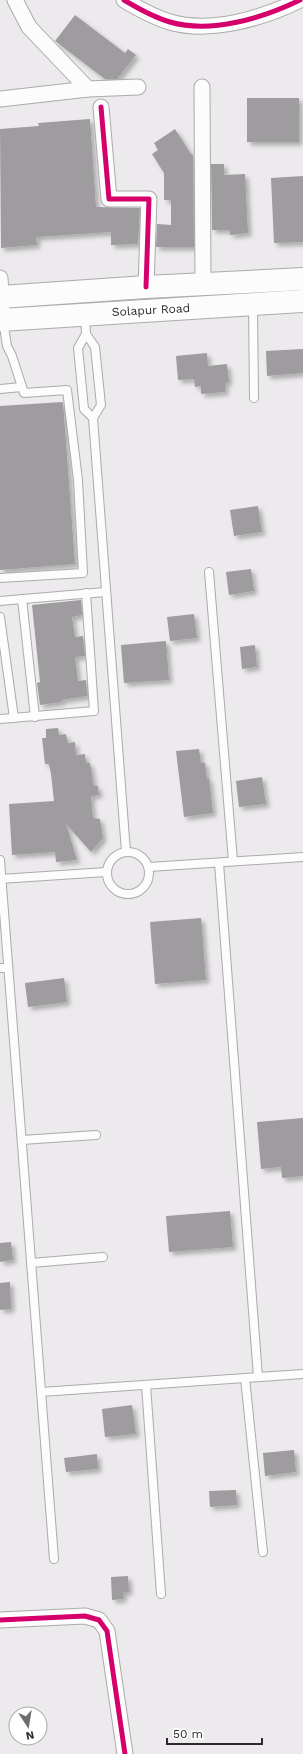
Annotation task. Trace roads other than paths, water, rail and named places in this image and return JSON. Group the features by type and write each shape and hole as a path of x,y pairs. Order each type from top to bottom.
{"highway":[{"name":"Solapur Road","path":"1,291 146,287 303,279"},
{"name":"Solapur Road","path":"2,320 85,324 253,304 303,301"}],"street":[{"path":"16,0 29,27 88,89"},
{"path":"124,0 152,16 172,23 196,27 239,22 300,0"},
{"path":"0,99 88,89 138,87"},
{"path":"202,87 203,284"},
{"path":"101,107 108,199 148,199 146,287"},
{"path":"1,291 2,320"},
{"path":"0,1620 85,1616 99,1620 107,1631 125,1754"}],"lane":[{"path":"253,304 254,398"},
{"path":"0,578 82,573 78,480 67,390 24,393 12,356 7,346 2,320"},
{"path":"85,324 95,347 101,406 93,418 105,592 126,852"},
{"path":"85,324 78,348 84,409 93,418"},
{"path":"0,389 22,387"},
{"path":"209,572 234,862"},
{"path":"0,601 105,592"},
{"path":"0,719 94,711 86,593"},
{"path":"22,599 34,717"},
{"path":"0,617 14,718"},
{"path":"126,852 140,855 149,867 148,882 144,888 130,895 116,891 110,886 107,880 106,872 112,859 118,854 126,852"},
{"path":"149,867 303,857"},
{"path":"0,860 4,968 22,1140 54,1559"},
{"path":"219,863 258,1377"},
{"path":"1,879 106,872"},
{"path":"22,1140 96,1135"},
{"path":"31,1263 103,1258"},
{"path":"41,1392 303,1374"},
{"path":"245,1378 263,1552"},
{"path":"146,1385 161,1594"}]}
